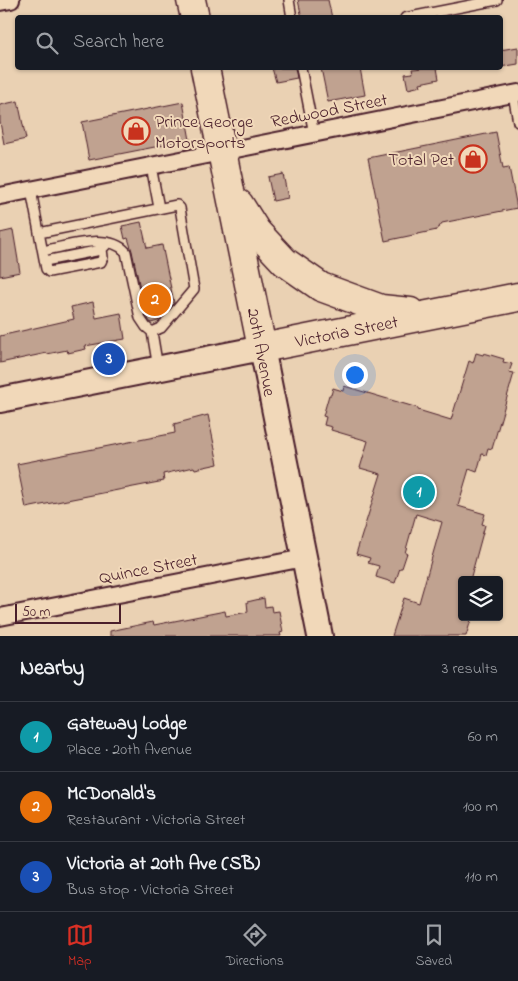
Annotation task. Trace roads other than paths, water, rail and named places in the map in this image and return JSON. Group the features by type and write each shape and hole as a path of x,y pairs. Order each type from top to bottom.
{"highway":[{"path":"191,0 194,15"},
{"name":"20th Avenue","path":"205,70 262,348"},
{"path":"230,189 256,232 285,262 321,287 382,309 434,314"},
{"name":"Victoria Street","path":"262,348 518,297"}],"street":[{"path":"0,2 11,0"},
{"name":"Redwood Street","path":"0,196 515,94"},
{"name":"Victoria Street","path":"0,400 262,348"},
{"name":"20th Avenue","path":"262,348 320,636"},
{"name":"Quince Street","path":"0,617 304,558"}],"lane":[{"path":"289,0 292,15"},
{"path":"420,15 497,0"},
{"path":"301,70 314,134"},
{"path":"515,94 518,122"},
{"path":"151,166 159,208"},
{"path":"31,190 46,269 49,272 53,273 100,262 105,246"},
{"path":"39,232 177,205 180,208 194,289 161,328 152,332"},
{"path":"43,250 94,241 105,246 122,248 126,252 140,318 152,332 158,369"}],"place":[{"name":"Prince George Motorsports","path":"136,131"},
{"name":"Total Pet","path":"473,159"},
{"name":"McDonald's","path":"155,300"},
{"name":"Victoria at 20th Ave (SB)","path":"109,359"},
{"name":"Gateway Lodge","path":"419,492"}]}
